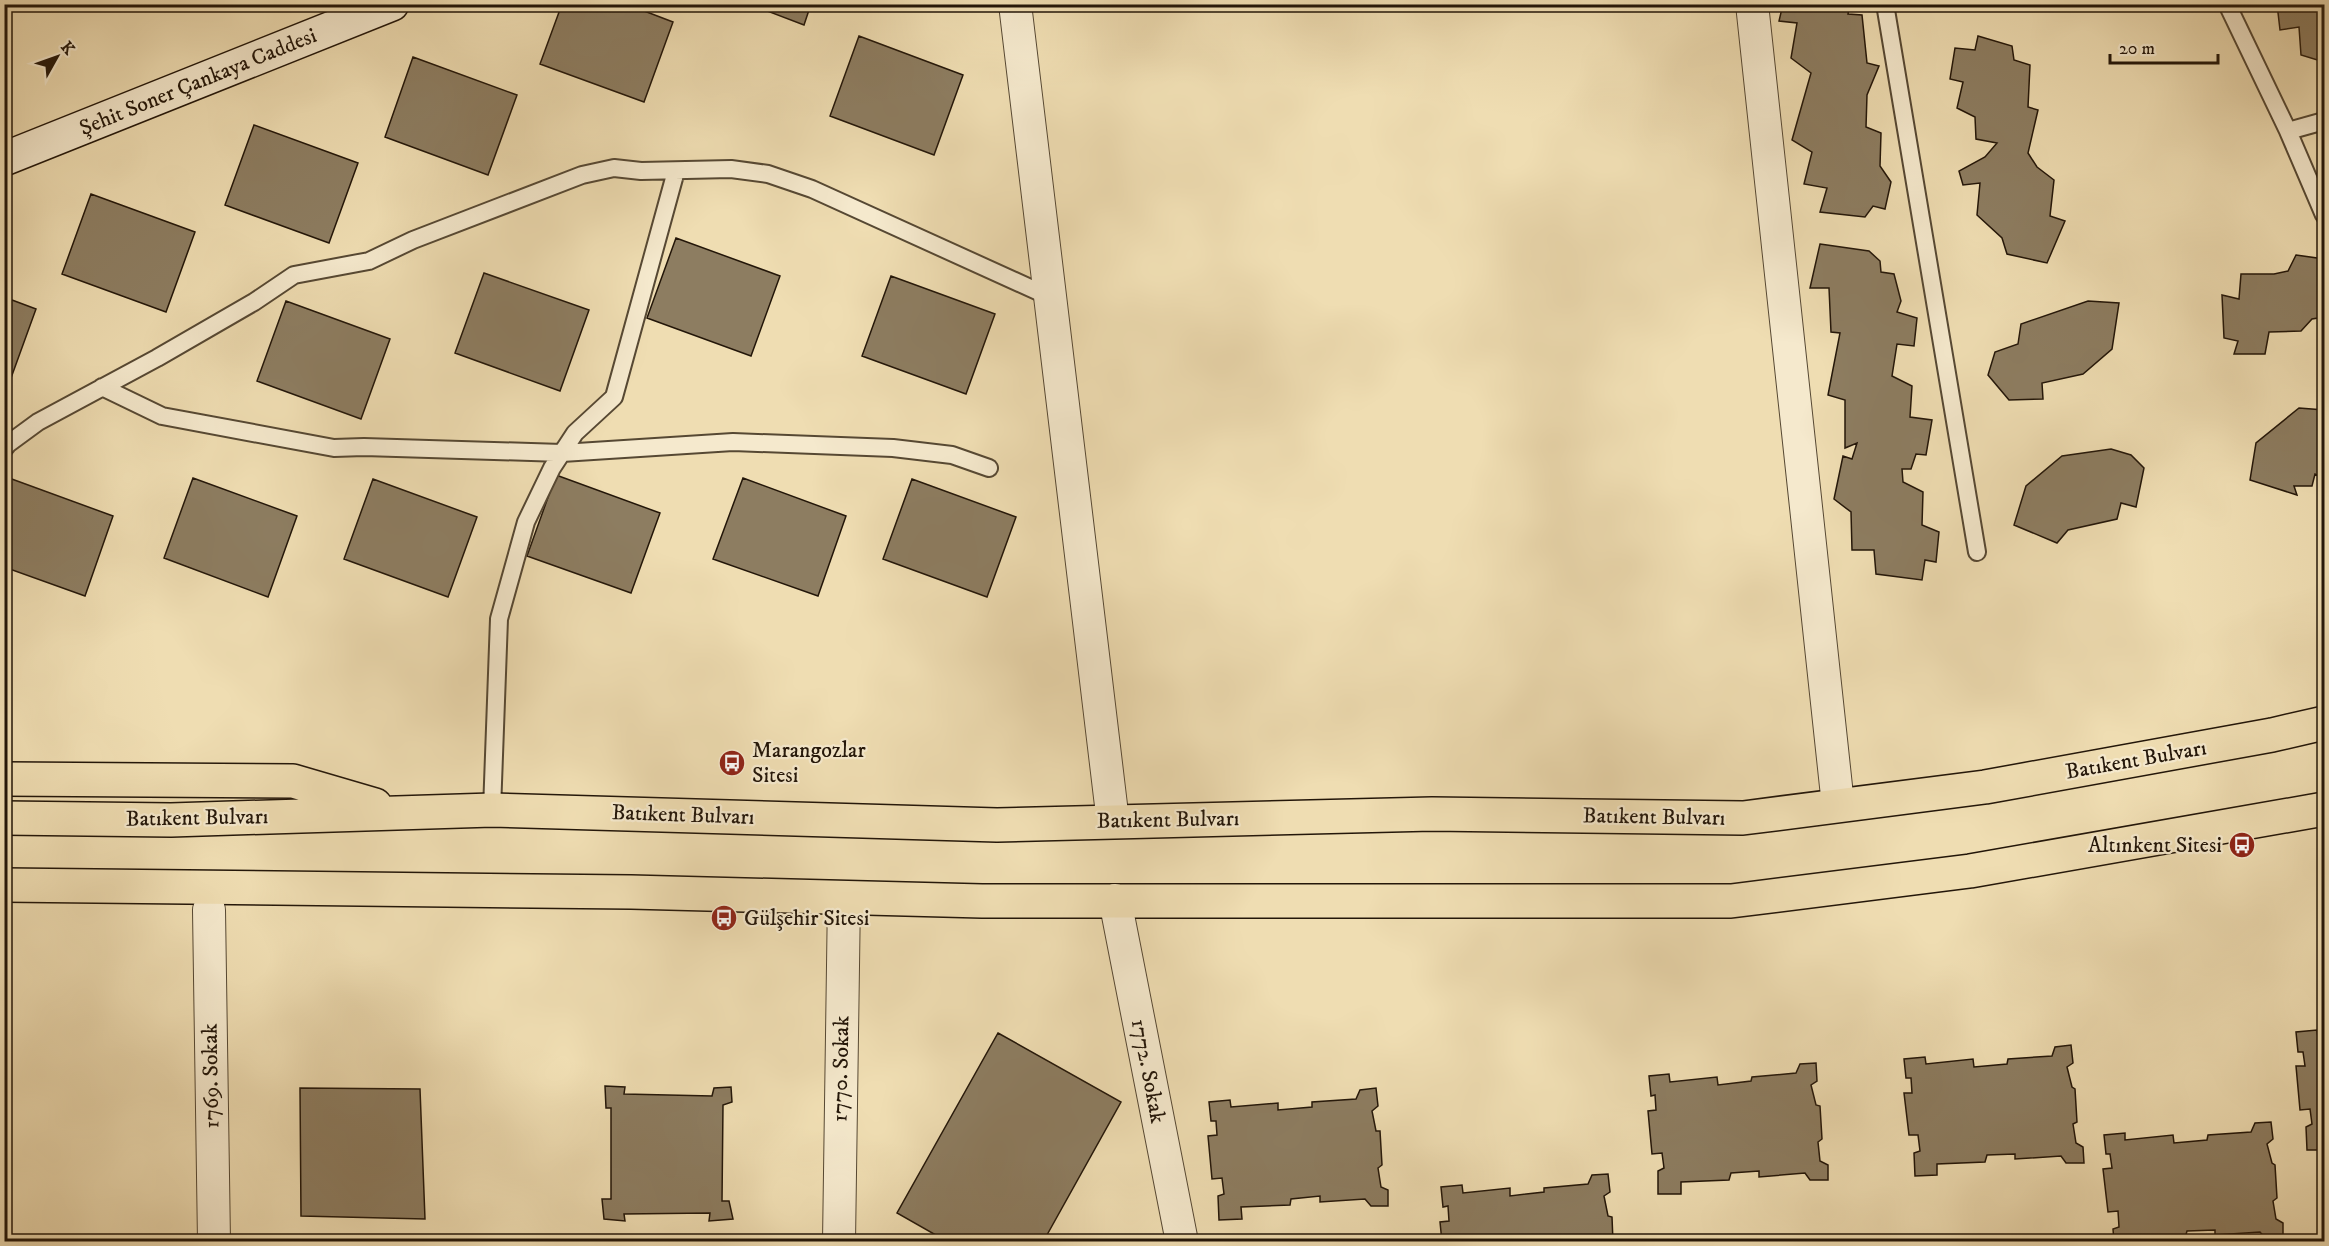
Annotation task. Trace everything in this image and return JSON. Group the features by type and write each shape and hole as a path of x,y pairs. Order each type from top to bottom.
{"main road":[{"name":"Şehit Soner Çankaya Caddesi","path":"4,159 392,4"},
{"name":"Batıkent Bulvarı","path":"4,818 171,820 492,810 997,825 1432,814 1743,818 1985,787 2272,735 2325,723"},
{"path":"4,779 292,781 403,813"},
{"path":"4,885 1115,900 1731,901 1970,871 2325,809"},
{"path":"4,903 209,910 271,905 287,888"}],"street":[{"path":"1015,4 1113,822"},
{"path":"1752,4 1838,805"},
{"name":"1770. Sokak","path":"839,1242 844,897"},
{"name":"1772. Sokak","path":"1115,900 1182,1242"},
{"name":"1769. Sokak","path":"209,910 214,1242"}],"lane":[{"path":"1885,4 1977,552"},
{"path":"2228,4 2325,215"},
{"path":"2288,131 2325,121"},
{"path":"4,449 38,422 254,302 294,275 369,261 413,240 582,175 614,168 640,171 740,171 768,174 801,185 1050,297"},
{"path":"492,810 499,619 526,522 574,433 614,397 676,171"},
{"path":"102,387 162,416 334,448 562,453 744,443 893,448 952,455 989,468"}],"building":[{"path":"562,4 626,4 673,22 644,102 540,64"},
{"path":"749,4 811,4 804,25"},
{"path":"1783,4 1850,4 1848,14 1862,15 1867,63 1879,66 1867,95 1866,127 1881,133 1880,166 1891,182 1885,209 1873,206 1865,217 1820,212 1827,188 1804,184 1812,152 1792,140 1811,73 1791,58 1797,23 1779,21"},
{"path":"2277,4 2324,4 2324,62 2301,55 2299,27 2280,30"},
{"path":"859,36 963,75 934,155 830,116"},
{"path":"1978,36 2012,46 2014,60 2030,65 2028,107 2038,110 2028,153 2037,167 2054,180 2050,216 2065,221 2047,263 2007,254 2002,238 1977,215 1980,183 1963,185 1959,171 1985,157 1997,143 1976,139 1975,117 1957,108 1963,82 1950,79 1955,48 1975,50"},
{"path":"413,57 517,95 488,175 385,137"},
{"path":"254,125 358,163 329,243 225,205"},
{"path":"91,194 195,232 166,312 62,274"},
{"path":"676,238 780,276 751,356 647,318"},
{"path":"1820,244 1869,251 1880,261 1881,272 1894,274 1901,301 1897,312 1917,318 1914,346 1897,344 1892,376 1912,386 1910,417 1932,420 1926,455 1916,454 1911,469 1902,469 1903,482 1923,492 1922,525 1939,532 1936,562 1925,560 1922,580 1876,574 1874,550 1852,550 1851,512 1834,499 1843,456 1852,459 1857,443 1845,448 1845,400 1828,395 1840,333 1831,332 1829,288 1810,288"},
{"path":"2296,255 2324,259 2324,317 2312,319 2301,331 2269,332 2265,354 2234,354 2238,341 2224,338 2222,295 2239,299 2241,274 2274,274 2288,271"},
{"path":"484,273 589,310 560,391 455,353"},
{"path":"891,276 995,314 966,394 862,356"},
{"path":"4,297 36,309 7,389 4,388"},
{"path":"286,301 390,339 361,419 257,381"},
{"path":"2088,301 2119,303 2112,349 2083,374 2042,383 2043,399 2009,400 1988,375 1995,352 2018,344 2021,324"},
{"path":"2299,408 2324,410 2324,478 2315,474 2312,486 2294,486 2297,495 2250,480 2256,443"},
{"path":"2111,449 2131,455 2144,468 2136,507 2121,503 2117,519 2068,530 2057,543 2014,525 2026,486 2062,456"},
{"path":"556,475 660,513 631,593 527,556"},
{"path":"9,478 113,516 85,596 4,567 4,491"},
{"path":"193,478 297,516 268,597 164,558"},
{"path":"743,478 846,516 818,596 713,559"},
{"path":"373,479 477,517 448,597 344,559"},
{"path":"912,479 1016,517 987,597 883,559"},
{"path":"2317,1030 2318,1038 2324,1037 2324,1150 2307,1150 2306,1127 2312,1124 2310,1109 2300,1110 2296,1066 2305,1066 2303,1052 2298,1052 2296,1032"},
{"path":"998,1033 1121,1102 1043,1242 948,1242 897,1213"},
{"path":"2071,1045 2073,1063 2067,1067 2072,1087 2075,1089 2077,1122 2073,1124 2076,1143 2083,1147 2084,1163 2066,1163 2061,1156 2015,1159 2015,1154 1987,1155 1985,1162 1937,1164 1937,1175 1915,1176 1914,1153 1920,1151 1918,1135 1909,1135 1904,1093 1912,1093 1911,1078 1906,1078 1904,1059 1925,1057 1926,1064 1973,1059 1974,1067 2007,1064 2008,1059 2052,1056 2055,1047"},
{"path":"1816,1063 1817,1081 1811,1085 1816,1105 1820,1106 1822,1139 1818,1142 1820,1161 1828,1165 1828,1180 1810,1180 1805,1173 1759,1177 1759,1171 1731,1173 1729,1180 1681,1182 1681,1194 1658,1194 1658,1171 1664,1168 1662,1153 1652,1154 1648,1111 1656,1110 1655,1095 1651,1096 1649,1076 1669,1074 1670,1082 1717,1077 1718,1085 1751,1081 1752,1077 1796,1073 1800,1064"},
{"path":"605,1086 625,1087 624,1094 712,1096 714,1088 731,1087 732,1102 723,1105 722,1201 729,1201 733,1219 709,1221 710,1213 624,1214 625,1221 604,1219 602,1199 611,1199 611,1108 606,1108"},
{"path":"300,1088 420,1089 425,1219 301,1216"},
{"path":"1376,1088 1378,1106 1372,1111 1376,1131 1380,1131 1382,1165 1378,1168 1381,1187 1388,1190 1388,1206 1371,1206 1365,1199 1320,1202 1320,1196 1291,1199 1290,1205 1241,1207 1242,1219 1219,1220 1218,1196 1224,1194 1222,1178 1212,1179 1208,1136 1217,1135 1216,1121 1211,1121 1209,1102 1230,1100 1231,1107 1278,1103 1278,1110 1312,1107 1312,1102 1356,1099 1360,1090"},
{"path":"2271,1122 2273,1139 2267,1144 2272,1163 2275,1165 2277,1198 2273,1201 2276,1219 2283,1223 2283,1239 2266,1239 2260,1232 2215,1235 2215,1230 2187,1231 2185,1238 2114,1242 2113,1229 2119,1227 2118,1211 2108,1212 2103,1169 2112,1168 2110,1154 2106,1154 2104,1135 2125,1133 2125,1140 2173,1135 2174,1143 2207,1140 2208,1135 2251,1132 2255,1123"},
{"path":"1608,1174 1610,1192 1604,1196 1608,1216 1612,1217 1613,1242 1442,1242 1440,1222 1449,1221 1448,1206 1443,1207 1441,1187 1462,1185 1463,1193 1510,1188 1510,1196 1544,1192 1544,1188 1588,1184 1592,1175"}],"place":[{"name":"Marangozlar Sitesi","path":"732,763"},
{"name":"Altınkent Sitesi","path":"2242,845"},
{"name":"Gülşehir Sitesi","path":"724,918"}]}
